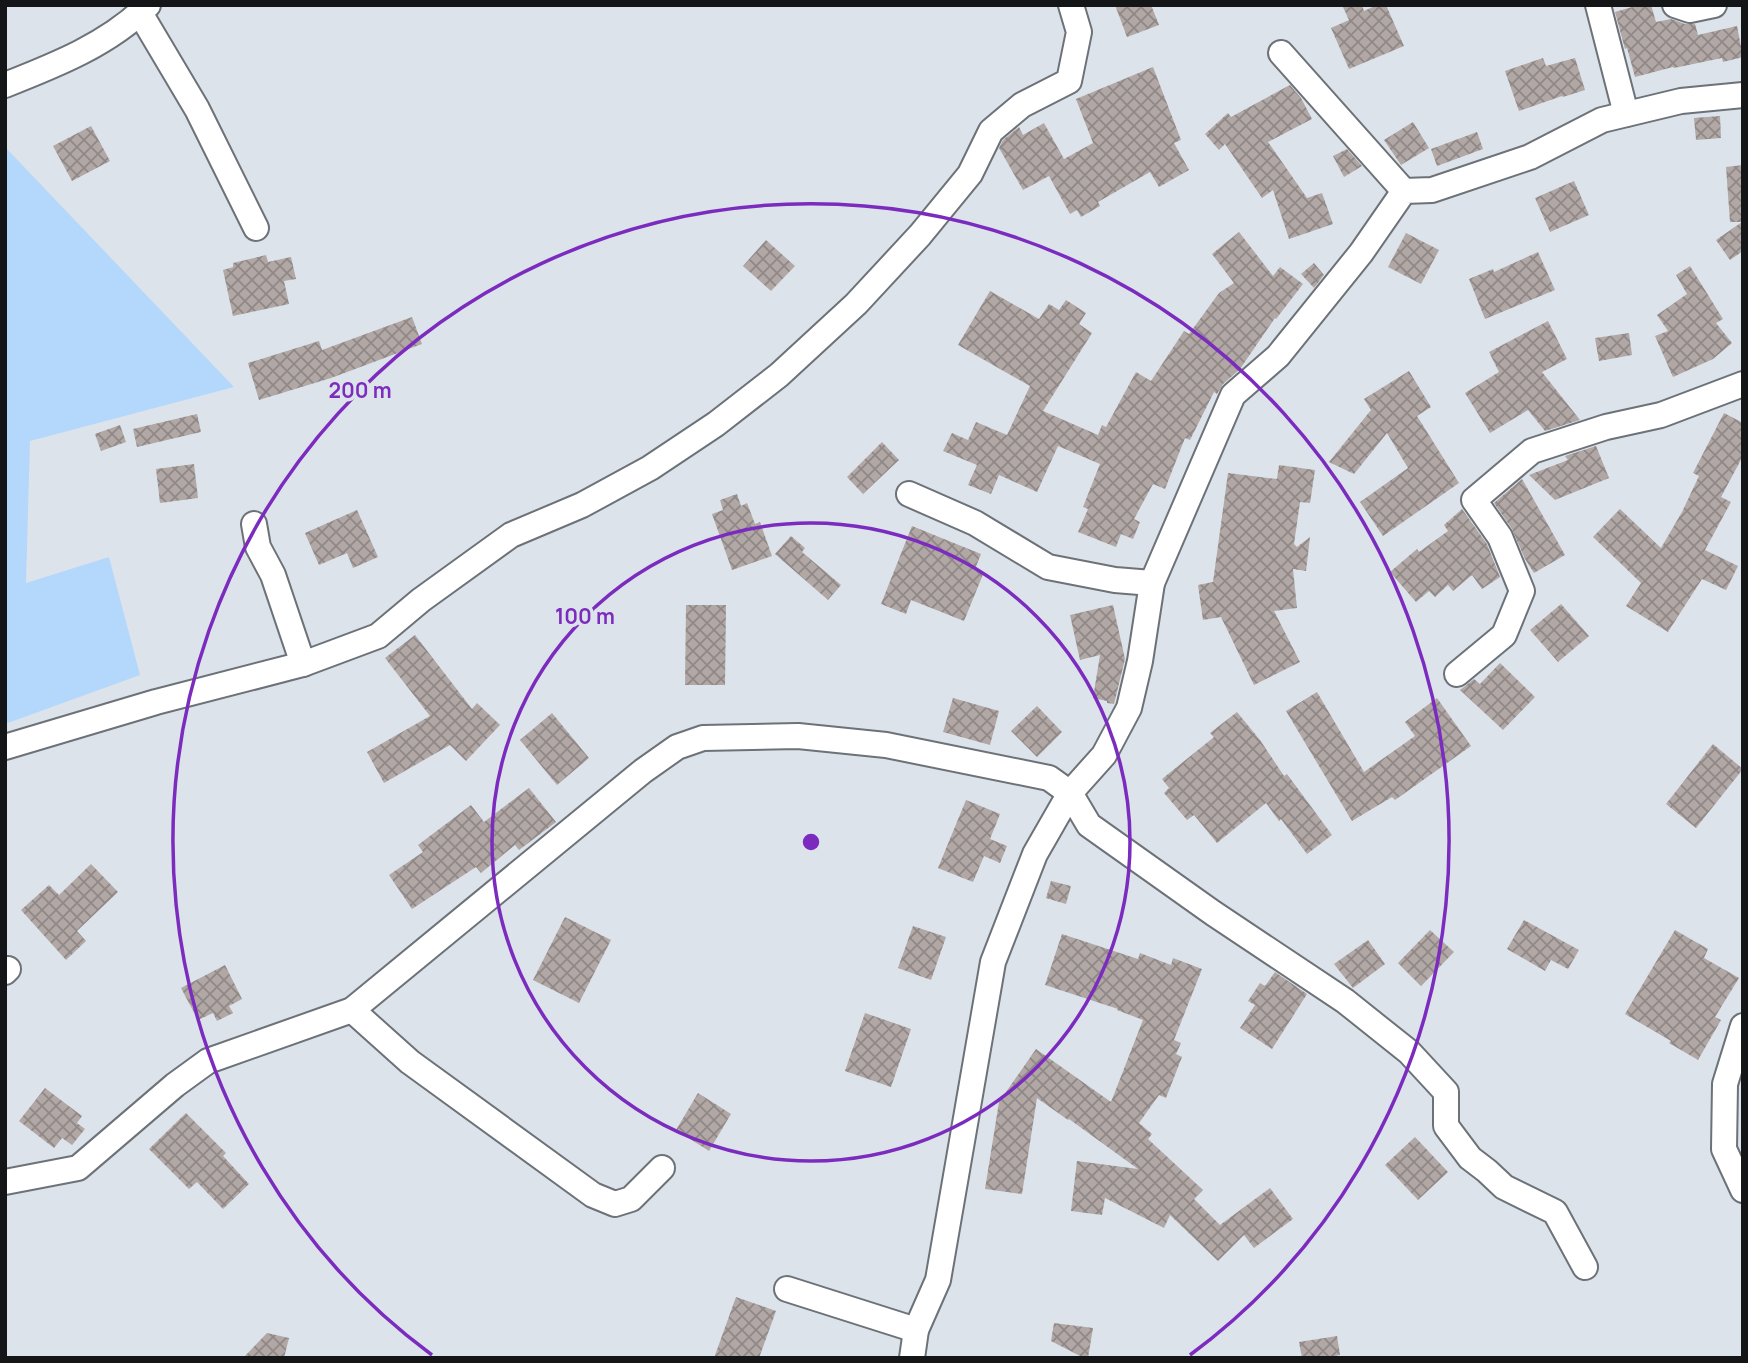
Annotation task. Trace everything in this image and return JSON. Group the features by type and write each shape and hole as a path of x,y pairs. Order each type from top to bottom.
{"street":[{"path":"5,747 156,702 303,664 378,636 421,600 512,535 582,505 650,468 716,424 779,375 856,304 920,235 970,174 991,131 1022,105 1069,81 1079,32 1071,5"},
{"path":"1598,5 1626,114"},
{"path":"1675,5 1690,10 1714,5"},
{"path":"5,85 65,61 108,38 144,9 256,228"},
{"path":"1282,53 1404,191"},
{"path":"1404,191 1432,190 1530,157 1602,120 1681,101 1743,95"},
{"path":"912,1358 916,1330 938,1280 993,962 1035,855 1070,793 1104,755 1129,708 1140,662 1152,583 1233,395 1278,356 1361,253 1404,191"},
{"path":"1457,674 1504,635 1521,592 1500,537 1474,500 1532,451 1606,428 1661,415 1743,384"},
{"path":"909,494 975,523 1048,567 1115,580 1152,583"},
{"path":"254,524 258,547 274,575 303,664"},
{"path":"5,1182 78,1168 175,1085 208,1062 352,1010 643,771 677,747 703,738 798,736 886,745 1049,778 1070,793 1088,825 1345,1001 1409,1052 1446,1092 1446,1126 1470,1158 1504,1187 1555,1212 1585,1267"},
{"path":"352,1010 410,1062 593,1195 615,1204 631,1199 662,1168"},
{"path":"1743,1026 1725,1084 1724,1149 1743,1190"},
{"path":"787,1289 916,1330"}],"shaded area":[{"path":"5,147 234,387 30,441 26,583 109,557 140,675 5,724"}],"building":[{"path":"1115,5 1151,5 1159,25 1127,37"},
{"path":"1342,5 1362,5 1364,11 1377,5 1386,5 1404,46 1349,69 1331,28 1349,20"},
{"path":"1639,5 1651,5 1656,22 1671,19 1695,24 1698,35 1737,26 1743,57 1723,62 1722,58 1673,67 1635,77 1615,12"},
{"path":"1543,58 1546,66 1575,58 1585,90 1519,111 1505,71"},
{"path":"1153,67 1181,140 1174,143 1189,170 1159,187 1150,172 1098,202 1100,206 1081,217 1077,210 1070,214 1049,176 1023,190 999,148 1003,140 1019,127 1023,135 1044,123 1064,159 1093,143 1076,99"},
{"path":"1290,85 1301,98 1312,119 1268,142 1307,198 1322,193 1333,224 1289,239 1273,190 1262,198 1225,144 1219,150 1205,134 1228,113 1231,117"},
{"path":"1720,116 1721,138 1696,140 1694,118"},
{"path":"1413,122 1429,148 1401,165 1384,140"},
{"path":"91,126 110,161 72,181 53,146"},
{"path":"1477,132 1483,149 1437,166 1431,149"},
{"path":"1347,149 1362,166 1344,177 1333,156"},
{"path":"1743,165 1743,251 1730,260 1716,240 1742,222 1730,222 1726,167"},
{"path":"1574,181 1589,215 1550,232 1535,198"},
{"path":"1239,232 1273,276 1280,267 1303,284 1275,318 1240,369 1223,384 1217,394 1214,392 1190,440 1185,438 1165,489 1153,484 1134,519 1140,522 1133,539 1121,534 1116,547 1078,532 1088,509 1083,507 1100,464 1058,446 1037,492 999,475 991,494 968,485 977,465 943,451 952,433 968,440 976,422 1007,435 1030,386 958,345 990,291 1039,319 1049,304 1059,310 1066,300 1086,313 1079,324 1092,333 1043,411 1098,435 1102,425 1106,427 1136,372 1151,381 1184,331 1189,334 1219,293 1234,283 1212,254"},
{"path":"1406,233 1439,250 1421,284 1388,267"},
{"path":"766,240 795,266 771,291 743,266"},
{"path":"1538,252 1555,290 1485,319 1469,279 1493,269 1494,272"},
{"path":"266,255 268,262 291,257 296,279 284,281 289,304 233,316 223,270 233,267 233,263"},
{"path":"1314,263 1324,275 1314,288 1301,274"},
{"path":"1690,266 1723,319 1716,323 1732,343 1713,359 1673,377 1655,336 1668,331 1657,315 1687,294 1676,275"},
{"path":"412,317 422,344 331,378 259,400 248,363 319,341 322,350"},
{"path":"1548,321 1567,359 1542,372 1580,420 1545,431 1528,410 1490,433 1465,393 1499,372 1489,352"},
{"path":"1629,333 1632,355 1599,361 1595,338"},
{"path":"1409,371 1431,407 1417,416 1459,483 1383,536 1360,502 1408,468 1387,433 1354,474 1329,462 1371,410 1364,399"},
{"path":"1724,413 1743,423 1743,456 1721,497 1731,502 1705,550 1738,566 1726,590 1702,579 1668,632 1626,606 1641,583 1593,537 1620,509 1661,548 1699,476 1693,473"},
{"path":"197,414 201,432 137,447 133,429"},
{"path":"120,425 126,442 101,451 95,434"},
{"path":"882,442 899,460 863,494 847,477"},
{"path":"1596,446 1609,478 1555,500 1529,475 1568,460 1565,456"},
{"path":"194,464 198,498 160,503 156,469"},
{"path":"1279,465 1315,470 1310,503 1300,502 1294,544 1297,547 1310,537 1306,571 1293,569 1297,608 1274,611 1300,662 1254,685 1221,617 1203,620 1198,585 1213,582 1228,473 1277,479"},
{"path":"1522,479 1565,555 1534,573 1512,529 1494,503"},
{"path":"737,494 741,506 747,503 755,524 760,522 772,556 732,570 712,514 723,510 720,500"},
{"path":"1462,509 1487,544 1500,577 1482,589 1472,575 1453,591 1448,585 1435,597 1429,591 1416,602 1390,572 1417,549 1419,552 1448,531 1444,525"},
{"path":"357,510 378,557 353,568 347,553 319,565 305,533"},
{"path":"912,526 981,554 975,569 984,572 964,621 911,600 906,614 881,604"},
{"path":"791,536 805,548 802,552 841,585 828,600 775,554"},
{"path":"1561,604 1589,636 1558,662 1530,630"},
{"path":"686,605 726,605 725,685 685,685"},
{"path":"1113,605 1125,659 1114,704 1093,698 1100,655 1080,660 1070,615"},
{"path":"415,635 472,709 477,703 500,725 466,761 450,745 384,783 367,752 430,716 385,658"},
{"path":"1500,663 1535,697 1503,730 1460,690 1474,679 1480,684"},
{"path":"1317,692 1364,772 1415,736 1405,722 1437,698 1471,746 1395,800 1392,797 1352,821 1286,711"},
{"path":"953,698 999,711 990,745 943,732"},
{"path":"1037,706 1062,732 1037,757 1011,731"},
{"path":"1237,712 1332,835 1307,854 1266,803 1217,843 1194,815 1187,820 1164,793 1169,788 1162,779 1214,737 1210,733"},
{"path":"552,713 589,758 557,785 520,740"},
{"path":"1713,744 1743,769 1696,828 1666,804"},
{"path":"529,788 556,822 519,850 515,845 481,873 476,867 412,909 389,875 423,852 418,845 471,805 484,822"},
{"path":"966,800 1000,814 990,839 1007,846 1000,863 984,856 973,882 938,868"},
{"path":"91,864 118,892 77,931 86,941 66,960 21,910 49,885 59,895"},
{"path":"1051,881 1071,886 1066,904 1046,898"},
{"path":"565,917 611,940 579,1003 533,980"},
{"path":"1524,920 1579,950 1568,969 1551,960 1545,971 1507,949"},
{"path":"913,926 946,937 931,980 898,968"},
{"path":"1430,930 1454,952 1421,986 1398,963"},
{"path":"1675,930 1708,949 1704,958 1739,978 1715,1017 1721,1020 1698,1060 1625,1014"},
{"path":"1062,934 1138,959 1140,953 1171,965 1173,958 1202,969 1174,1040 1181,1043 1176,1054 1182,1057 1166,1098 1159,1095 1139,1123 1152,1134 1148,1139 1203,1190 1194,1199 1220,1225 1270,1188 1293,1219 1254,1248 1244,1235 1218,1261 1170,1215 1164,1228 1105,1198 1102,1215 1071,1211 1077,1161 1138,1169 1037,1098 1022,1194 985,1189 999,1102 1036,1049 1111,1102 1143,1020 1045,985"},
{"path":"1368,940 1385,964 1353,988 1334,964"},
{"path":"225,965 242,999 229,1006 233,1013 217,1021 213,1013 198,1020 181,988"},
{"path":"1275,972 1307,994 1272,1049 1240,1028 1255,1005 1248,1001 1260,983 1265,986"},
{"path":"865,1013 911,1029 891,1087 845,1071"},
{"path":"45,1088 82,1116 77,1123 85,1129 72,1145 62,1138 54,1148 19,1121"},
{"path":"698,1093 731,1114 709,1151 676,1130"},
{"path":"186,1113 226,1153 223,1156 249,1184 223,1209 197,1182 189,1189 149,1149"},
{"path":"1415,1137 1448,1172 1418,1200 1385,1165"},
{"path":"736,1297 776,1311 759,1358 714,1358"},
{"path":"1054,1323 1093,1328 1088,1358 1051,1341"},
{"path":"267,1333 289,1338 284,1358 243,1358"},
{"path":"1337,1336 1340,1355 1302,1358 1299,1342"}]}
